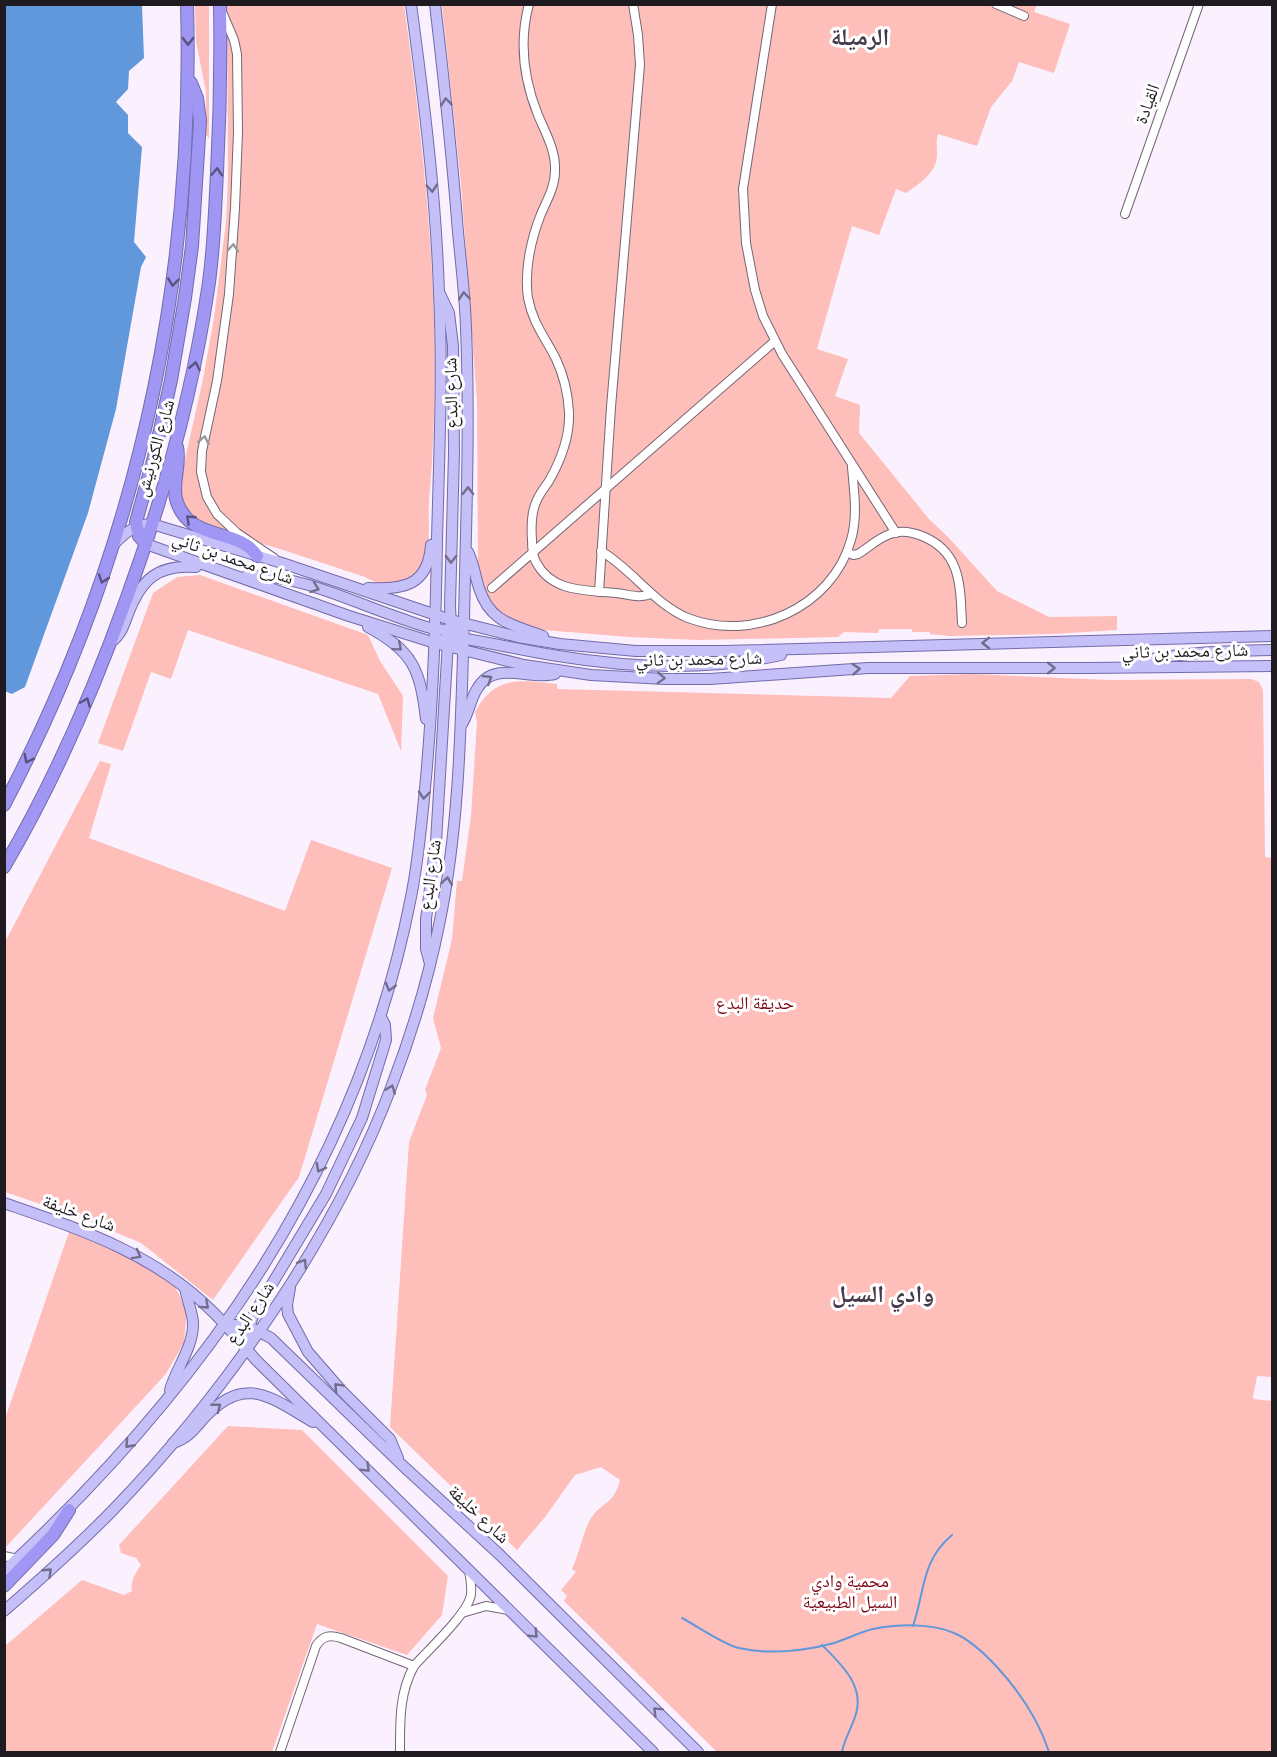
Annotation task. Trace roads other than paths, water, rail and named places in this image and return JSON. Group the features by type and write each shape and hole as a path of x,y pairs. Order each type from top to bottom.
{"highway":[{"name":"شارع الكورنيش","path":"4,805 34,748 69,670 116,543 149,418 170,305 184,170 188,77 187,4"},
{"name":"شارع الكورنيش","path":"4,867 59,766 111,642 146,544 195,369 213,250 219,130 220,7"},
{"path":"146,544 139,536 136,527 171,380 190,257 199,167 200,121 197,98 188,77"},
{"path":"176,443 179,459 176,497 183,514 204,530 247,544 258,556"},
{"path":"4,1587 53,1535 69,1510"}],"main road":[{"name":"شارع البدع","path":"254,1329 291,1281 321,1234 377,1124 410,1036 430,964 440,922 449,862 456,792 463,651 435,616 439,293 429,159 411,4"},
{"name":"شارع البدع","path":"4,1571 69,1510 167,1400 224,1324 282,1235 324,1160 353,1095 381,1017 397,961 412,892 420,838 435,644 464,624 469,415 466,323 435,4"},
{"path":"430,964 426,949 426,919 436,842 450,634 453,346 449,313 439,293"},
{"path":"356,588 397,589 412,583 420,576 426,569 430,555 432,522 438,498"},
{"name":"شارع محمد بن ثاني","path":"116,543 136,527 152,524 282,563 435,616"},
{"name":"شارع محمد بن ثاني","path":"146,544 435,644"},
{"path":"466,549 473,562 482,596 496,615 511,626 542,635 560,644"},
{"path":"111,642 116,639 123,628 138,591 153,576 178,567 214,568"},
{"path":"240,576 263,575 298,582 450,634 558,656 646,665 724,664 770,658 800,650"},
{"path":"349,616 388,639 409,657 417,672 429,737"},
{"name":"شارع محمد بن ثاني","path":"464,624 560,644 636,651 800,650 1272,636"},
{"path":"1112,668 1155,657 1190,653 1272,650"},
{"name":"شارع محمد بن ثاني","path":"463,651 561,672 603,676 710,679 868,668 1272,666"},
{"path":"460,728 477,689 486,679 507,672 541,676 561,672"},
{"path":"245,1349 326,1194 362,1118 386,1040 385,1025 381,1017"},
{"name":"شارع خليفة","path":"4,1203 123,1247 165,1272 185,1288 224,1324 245,1349 653,1752"},
{"path":"291,1281 288,1314 302,1342 320,1368 390,1439 401,1464"},
{"path":"167,1400 192,1333 193,1322 185,1288"},
{"path":"224,1324 254,1329"},
{"name":"شارع خليفة","path":"254,1329 271,1338 401,1464 500,1555 698,1752"},
{"name":"شارع البدع","path":"4,1611 106,1516 172,1444 245,1349"},
{"path":"172,1444 188,1437 206,1415 223,1402 250,1393 272,1397 324,1427"}],"street":[{"path":"529,4 524,34 526,74 534,105 554,152 556,170 552,191 534,235 528,272 528,294 536,325 556,359 564,378 569,411 567,435 560,458 549,482 537,498 533,512 531,529 533,552 538,566 558,583 581,591 639,596 651,594"},
{"path":"599,592 605,488 640,65 633,4"},
{"path":"772,4 745,163 742,201 753,283 761,310 775,342 896,533"},
{"path":"996,4 1024,16"},
{"name":"القيادة","path":"1125,214 1200,4"},
{"name":"شارع الكورنيش","path":"207,497 202,481 201,463 217,381 229,294 238,132 237,54 234,40 220,7"},
{"path":"492,588 775,342"},
{"path":"601,551 628,570 651,594 670,608 699,621 730,626 763,622 783,616 811,599 832,578 847,552 855,521 852,464"},
{"name":"شارع محمد بن ثاني","path":"207,497 213,509 225,523 282,563"},
{"path":"847,552 853,555 858,554 884,537 908,532 924,537 939,546 949,556 959,577 962,623"},
{"path":"4,1556 18,1559"},
{"path":"400,1752 401,1703 404,1688 414,1666 462,1613 471,1593 469,1569"},
{"path":"462,1613 486,1606 510,1610"},
{"path":"280,1752 320,1640 332,1636 341,1638 414,1666"}],"water":[{"path":"4,5 142,5 144,58 129,71 128,89 116,102 128,115 128,133 142,147 134,242 146,257 141,267 116,409 88,513 25,687 12,694 4,691"}],"waterway":[{"path":"913,1626 929,1566 942,1545 952,1535"},
{"path":"682,1618 733,1646 762,1651 811,1648 834,1643 868,1630 893,1626 935,1627 954,1633 983,1652 1013,1686 1034,1718 1049,1752"},
{"path":"822,1645 850,1677 857,1696 858,1706 842,1752"}],"district":[{"name":"الرميلة","path":"860,37"},
{"name":"وادي السيل","path":"883,1294"}],"park label":[{"name":"حديقة البدع","path":"755,1003"},
{"name":"محمية وادي السيل الطبيعية","path":"850,1591"}]}
